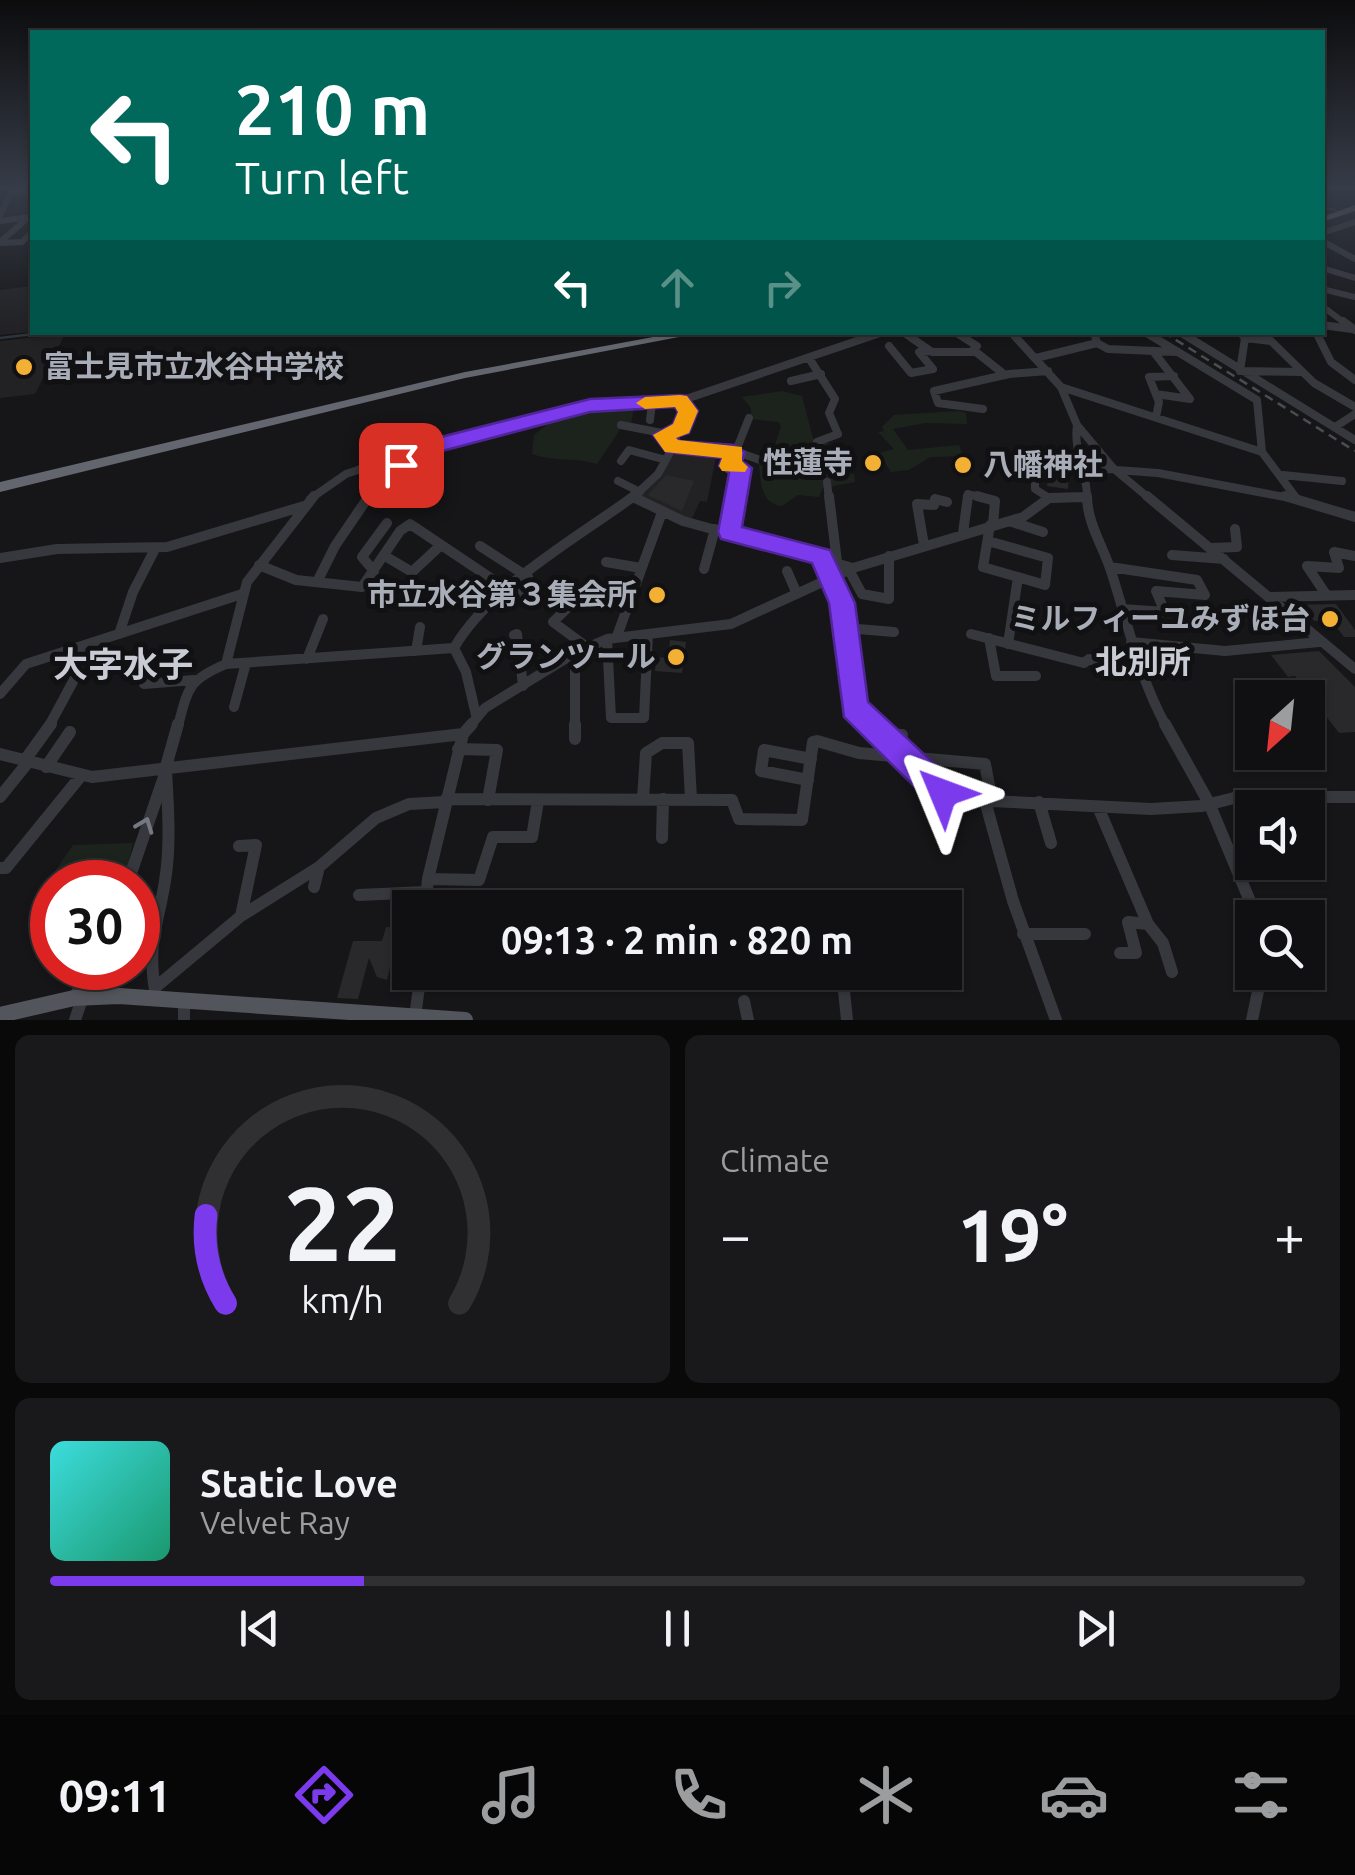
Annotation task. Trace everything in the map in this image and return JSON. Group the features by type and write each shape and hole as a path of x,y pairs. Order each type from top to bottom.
{"highway":[{"path":"0,484 464,370 655,335"},
{"path":"0,484 465,375 684,335"}],"main road":[{"path":"0,1015 78,998 154,991 184,1010 465,1020"}],"street":[{"path":"0,243 22,242 27,236"},
{"path":"1325,243 1355,259"},
{"path":"1335,250 1355,248"},
{"path":"1325,270 1355,278"},
{"path":"1325,290 1351,296 1349,304 1355,305"},
{"path":"1325,308 1355,330"},
{"path":"1325,325 1355,330"},
{"path":"226,664 242,594 259,565 318,490 360,468 590,406 680,401 875,335"},
{"path":"907,335 930,350"},
{"path":"960,335 977,346 972,351"},
{"path":"1015,335 1061,387 1077,426 1115,469 1355,670"},
{"path":"1095,335 1096,343"},
{"path":"1151,335 1259,402 1257,421 1265,442 1262,452"},
{"path":"1185,335 1355,440"},
{"path":"1240,371 1242,335 1271,341 1302,372 1355,410 1335,427"},
{"path":"1318,335 1331,362 1355,380"},
{"path":"914,341 887,346 911,372 933,369 920,352 972,351 1005,375"},
{"path":"1036,358 1096,343 1108,348 1180,353"},
{"path":"1153,351 1190,399 1156,394"},
{"path":"810,358 835,400 829,413 838,434 817,442"},
{"path":"983,408 938,404 934,390 1005,375 1048,371"},
{"path":"1240,371 1302,372"},
{"path":"791,381 820,374"},
{"path":"1156,417 1156,394 1150,376 1174,376"},
{"path":"1061,387 1262,452 1296,498"},
{"path":"621,425 664,435 682,428 688,411 680,401"},
{"path":"650,420 652,403"},
{"path":"729,532 741,468 730,466 749,418"},
{"path":"1077,426 1074,444 1088,481 1085,497 1090,521 1110,566 1140,671 1166,730 1209,803 1249,900"},
{"path":"664,435 674,447 734,452 763,461"},
{"path":"476,715 466,672 454,648 459,636 528,576 636,494 674,447"},
{"path":"622,461 629,450 666,460"},
{"path":"382,459 384,468 401,465"},
{"path":"1014,461 1032,465 1035,489 1049,498 1085,497"},
{"path":"317,582 335,546 378,484 360,468"},
{"path":"1085,470 1158,473 1296,498 1355,517"},
{"path":"1282,476 1342,481"},
{"path":"618,481 661,515 838,562 851,569 862,594 889,598 889,556"},
{"path":"826,482 838,562"},
{"path":"963,533 968,494 996,500 988,541 984,567 1045,585 1048,558 988,541"},
{"path":"427,890 458,750 476,715 587,647 612,638 731,624 851,569 924,544 1009,522 1049,498"},
{"path":"924,544 917,504 934,505 935,499 947,502"},
{"path":"0,558 57,550 156,549 304,506"},
{"path":"648,634 644,718 611,718 612,638 661,515"},
{"path":"1009,522 1042,532"},
{"path":"374,571 362,557 387,523"},
{"path":"259,565 296,580 362,587 407,524 529,603"},
{"path":"704,569 714,529"},
{"path":"1210,548 1237,547 1235,529"},
{"path":"385,556 412,572 441,545"},
{"path":"480,546 528,576"},
{"path":"118,634 133,592 156,549"},
{"path":"1326,596 1307,566 1339,568 1334,552 1355,556"},
{"path":"1172,555 1224,559"},
{"path":"822,556 842,603 854,708 943,793 988,801 1150,809 1238,796 1355,797"},
{"path":"606,562 641,568"},
{"path":"1110,566 1197,580 1205,595 1156,592 1164,612 1122,609"},
{"path":"787,571 797,594"},
{"path":"1008,644 1018,577"},
{"path":"587,647 553,622 590,586 626,608"},
{"path":"0,694 26,664 242,594"},
{"path":"1268,597 1355,595"},
{"path":"307,660 323,619"},
{"path":"416,651 420,628"},
{"path":"846,628 894,632"},
{"path":"514,635 517,634 523,686"},
{"path":"971,634 1030,651 1140,671"},
{"path":"989,638 996,676 1037,678 1030,651"},
{"path":"1131,642 1197,653 1239,653 1319,642"},
{"path":"0,796 51,726 80,662 82,648"},
{"path":"144,684 194,680 226,664 454,648"},
{"path":"575,653 575,739"},
{"path":"234,707 246,663"},
{"path":"135,860 194,680"},
{"path":"46,767 70,732"},
{"path":"0,754 80,777 463,734"},
{"path":"882,734 902,735"},
{"path":"154,991 241,916 319,867 393,808 488,800 732,800 738,819 802,820 813,742 817,741 859,753 985,764 988,801 1024,934 1056,1020"},
{"path":"643,799 646,754 662,743 688,743 690,799"},
{"path":"458,750 497,750 488,800"},
{"path":"808,780 761,771 764,750 811,759"},
{"path":"154,991 150,959 170,838 165,770"},
{"path":"0,868 6,868 80,777"},
{"path":"662,838 663,799"},
{"path":"438,890 479,880 494,837 532,836 538,801"},
{"path":"1039,802 1051,843"},
{"path":"1098,807 1172,972"},
{"path":"239,846 256,845 241,916"},
{"path":"314,887 319,867"},
{"path":"359,895 392,894"},
{"path":"1120,952 1136,952 1128,922 1148,924"},
{"path":"1024,934 1085,934"},
{"path":"75,1020 81,990"},
{"path":"414,1018 418,990"},
{"path":"843,990 846,1020"},
{"path":"1252,1020 1258,990"},
{"path":"744,1000 748,1020"}],"shaded area":[{"path":"30,286 30,332 0,335 0,290"},
{"name":"富士見市立水谷中学校","path":"64,335 35,394 0,398 0,341"},
{"path":"782,391 802,396 814,442 830,443 808,455 810,469 854,474 855,482 823,488 819,497 798,495 782,506 769,501 761,484 759,465 771,457 781,427 779,422 751,419 751,408 742,397"},
{"path":"634,406 631,425 623,425 597,464 532,454 534,435 558,418 592,408"},
{"path":"966,413 967,424 925,423 893,429 908,450 959,445 963,456 930,457 909,470 891,472 879,453 894,449 878,432 884,431 882,427 894,415"},
{"path":"676,450 717,452 707,502 700,501 691,521 639,496 661,475"},
{"path":"133,843 129,860 63,860 73,845"}],"building":[{"path":"1045,454 1073,462 1074,465 1055,466 1069,471 1068,489 1047,486 1050,462 1044,460"},
{"path":"666,475 694,481 682,511 648,495"},
{"name":"ミルフィーユみずほ台","path":"1336,604 1355,630 1355,637 1344,637 1332,621 1315,621 1292,605"},
{"name":"グランツール","path":"670,640 686,642 682,673 655,671 656,657 668,658"},
{"path":"1319,651 1355,687 1355,732 1339,733 1325,715 1325,680 1288,677 1271,655"},
{"path":"386,927 392,927 392,960 387,980 377,977 369,958 358,999 337,998 353,941 382,941"}],"waterway":[{"path":"0,338 30,334"}],"railway":[{"path":"1168,335 1355,451"}],"slow traffic":[{"path":"645,403 680,401 688,411 682,428 664,435 672,447 734,452 730,466 737,467"}],"place":[{"name":"富士見市立水谷中学校","path":"24,367"},
{"name":"性蓮寺","path":"873,463"},
{"name":"八幡神社","path":"963,465"},
{"name":"市立水谷第３集会所","path":"657,595"},
{"name":"ミルフィーユみずほ台","path":"1330,619"},
{"name":"グランツール","path":"676,657"}],"district":[{"name":"北別所","path":"1143,662"},
{"name":"大字水子","path":"123,665"}],"route":[{"path":"401,465 384,468 382,459 590,406 680,401 688,411 682,428 664,435 674,447 734,452 730,466 741,468 729,532 822,556 842,603 854,708 930,785 943,793"}]}
